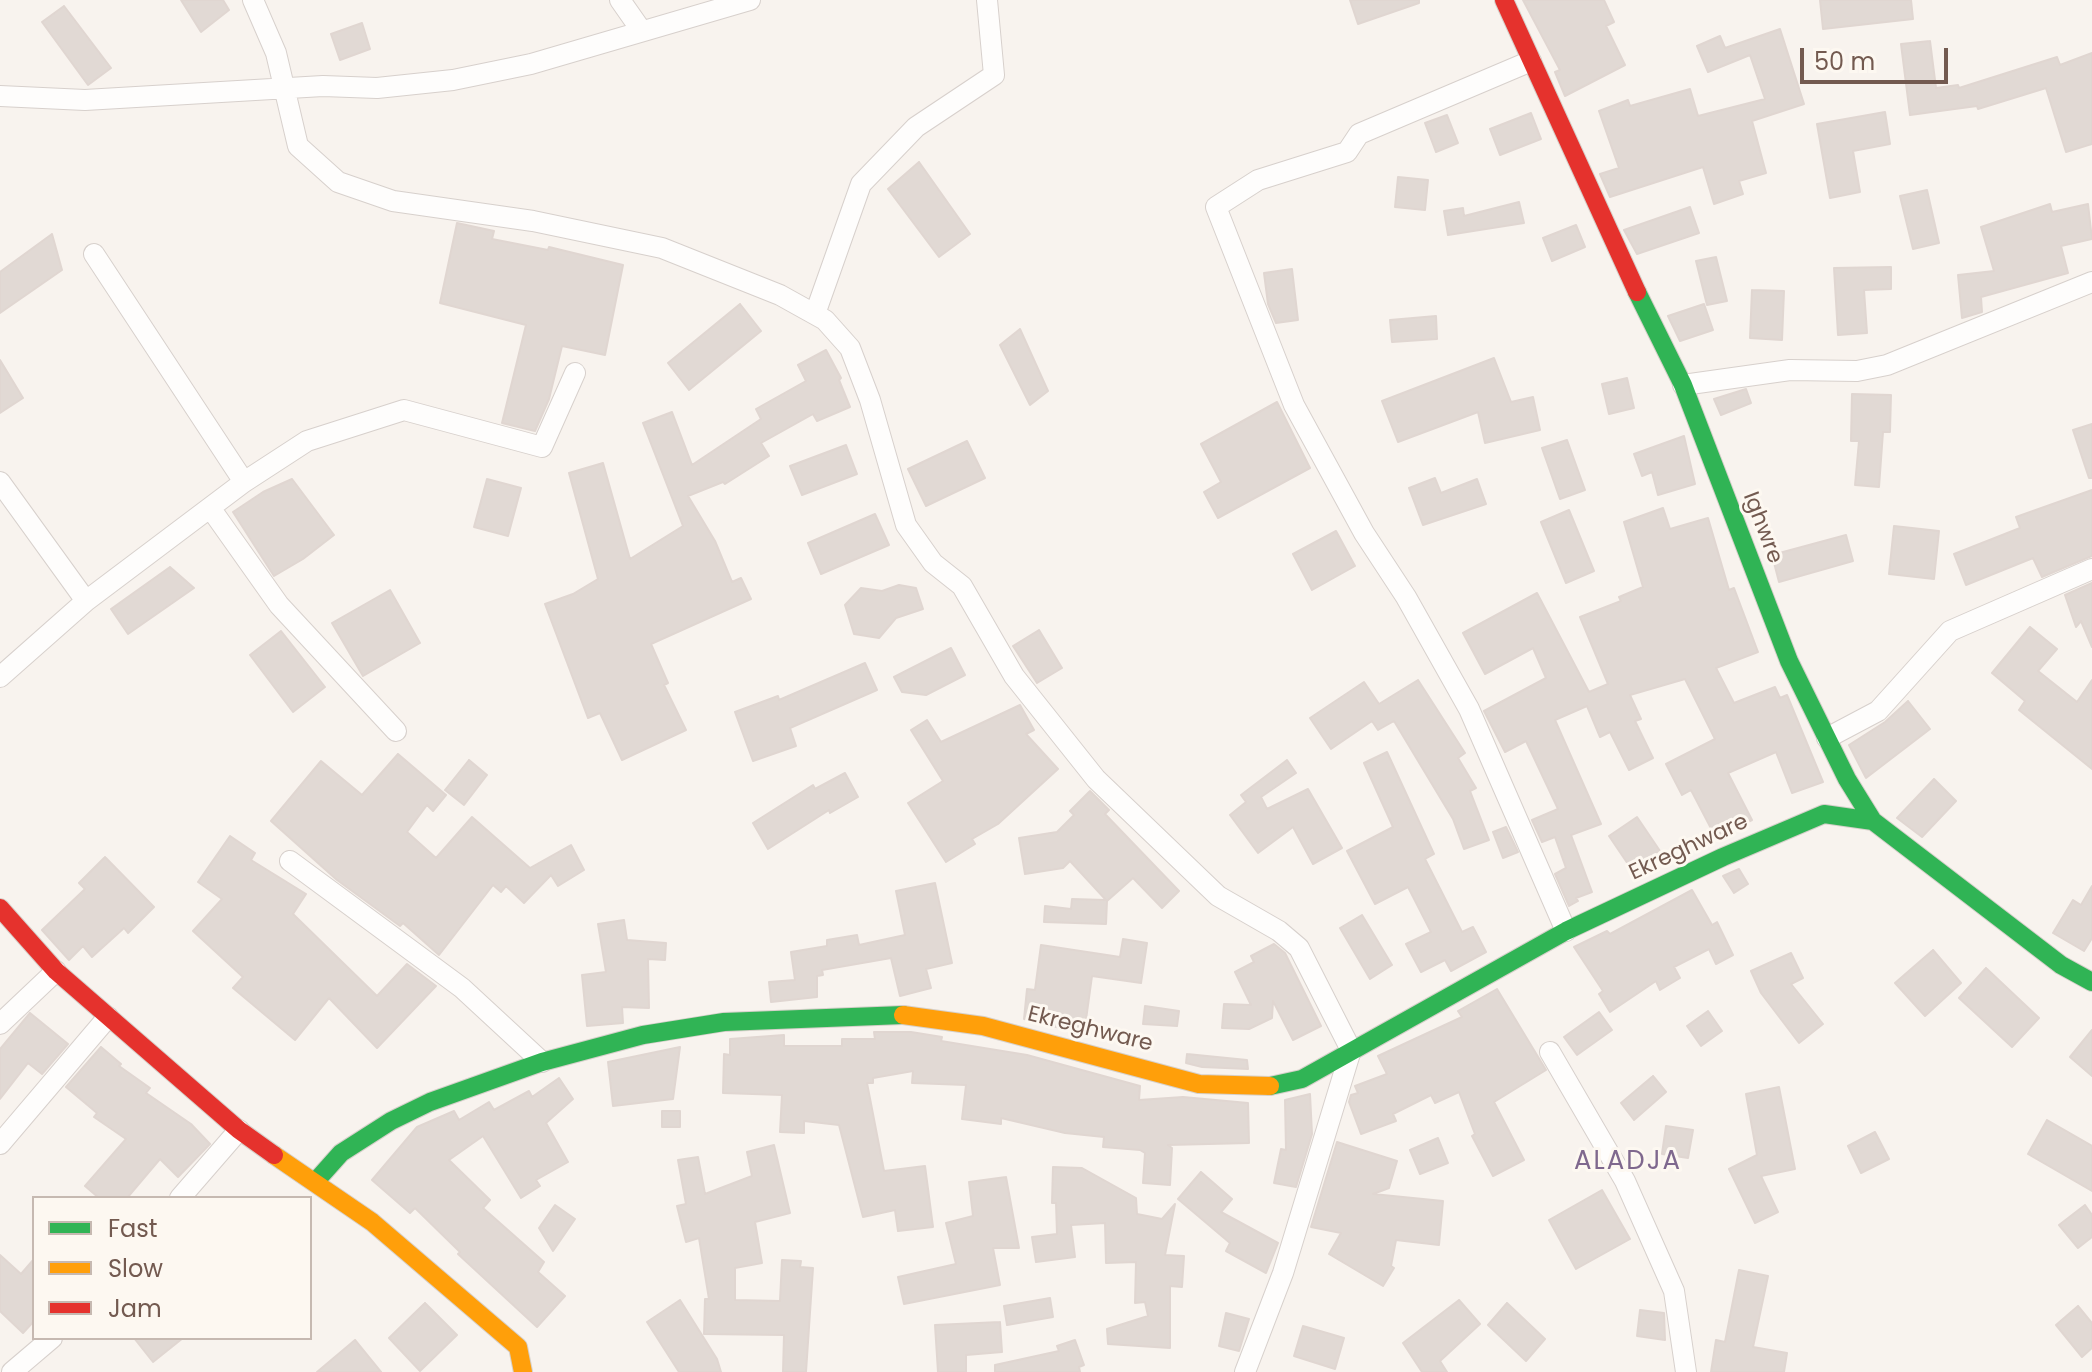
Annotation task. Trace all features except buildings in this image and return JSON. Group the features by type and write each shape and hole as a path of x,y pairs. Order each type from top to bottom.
{"street":[{"path":"253,0 276,53 298,146 338,182 393,201 533,221 662,248 780,295 825,320 850,348 870,400 906,525 933,563 962,586 1014,676 1096,779 1218,896 1279,931 1299,948 1351,1050 1283,1273 1245,1372"},
{"path":"620,0 641,30"},
{"path":"0,96 85,100 285,89 377,88 453,80 531,64 641,30 701,17 750,0"},
{"path":"815,314 861,184 916,127 994,75 987,0"},
{"name":"Ighwre","path":"1504,0 1607,233 1683,385 1789,661 1847,779 1873,821 2061,965 2092,982"},
{"path":"1531,61 1359,134 1347,152 1258,180 1216,207 1294,405 1364,533 1406,597 1469,709 1566,931"},
{"path":"94,254 244,482"},
{"path":"1683,385 1790,370 1857,371 1887,365 2092,282"},
{"path":"0,677 86,601 244,482 307,441 404,410 542,447 575,373"},
{"path":"0,482 86,601"},
{"path":"211,509 279,605 396,731"},
{"path":"1827,738 1878,711 1950,631 2092,569"},
{"path":"1847,779 1824,814 1873,821"},
{"name":"Ekreghware","path":"316,1181 341,1153 391,1121 430,1102 542,1062 643,1035 724,1022 808,1016 912,1015 983,1026 1199,1084 1264,1087 1302,1079 1566,931 1824,814"},
{"path":"290,861 462,988 542,1062"},
{"path":"0,908 56,971 239,1130 372,1222 518,1347 523,1372"},
{"path":"0,1024 56,971"},
{"path":"0,1144 108,1017"},
{"path":"1550,1052 1625,1181 1674,1291 1686,1372"},
{"path":"182,1196 239,1130"},
{"path":"12,1372 50,1340"}],"traffic: fast":[{"path":"1637,292 1683,385 1789,661 1847,779 1873,821 2061,965 2092,982"},
{"path":"1270,1086 1302,1079 1566,931 1723,857 1824,814 1873,821"},
{"path":"316,1181 341,1153 391,1121 430,1102 542,1062 643,1035 724,1022 903,1015"}],"traffic: slow":[{"path":"903,1015 983,1026 1199,1084 1270,1086"},
{"path":"274,1155 372,1222 518,1347 523,1372"}],"traffic: jam":[{"path":"1504,0 1637,292"},
{"path":"0,908 56,971 239,1130 274,1155"}],"district":[{"name":"ALADJA","path":"1628,1162"}]}
